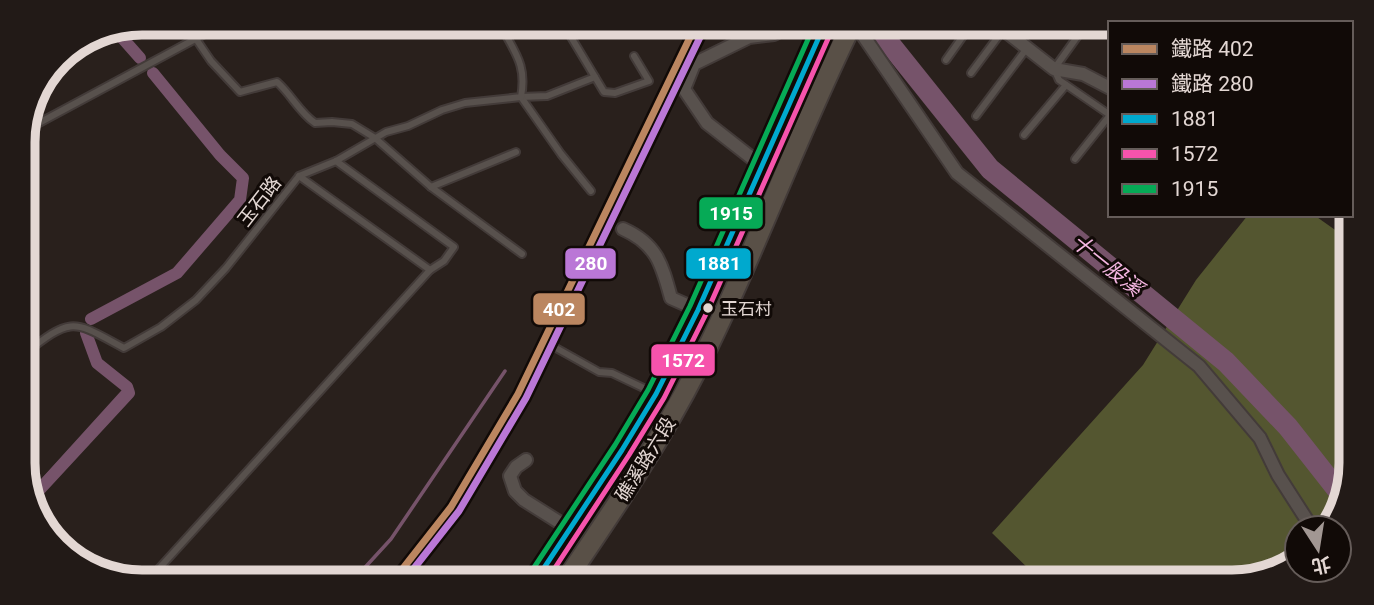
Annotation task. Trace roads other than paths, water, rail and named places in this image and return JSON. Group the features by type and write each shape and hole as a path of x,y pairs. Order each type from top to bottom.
{"main road":[{"name":"礁溪路六段","path":"543,570 656,394 698,310 820,35"},
{"name":"礁溪路六段","path":"573,570 644,463 697,369 750,257 847,35"}],"street":[{"path":"762,166 707,123 684,89 694,64 749,37 766,35"},
{"path":"863,35 957,173 1199,366 1260,438 1278,475 1303,514"},
{"path":"1010,35 1054,69 1083,74 1108,87"},
{"path":"623,229 640,236 660,259 671,298 698,310"},
{"path":"526,460 516,467 510,476 515,491 524,500 570,529"}],"lane":[{"path":"37,124 202,35"},
{"path":"506,35 522,66 524,79 521,97 591,191"},
{"path":"946,60 964,35"},
{"path":"971,73 999,35"},
{"path":"1078,35 1054,69 1059,80 1108,114"},
{"path":"570,37 604,92 614,93 649,81 634,56"},
{"path":"196,38 211,61 240,92 277,82 315,123 352,124 375,138 431,187 522,254"},
{"path":"976,116 1027,48"},
{"name":"玉石路","path":"35,346 68,325 82,326 124,348 160,327 196,300 226,268 299,176 337,160 375,138 442,110 465,103 547,96 595,77"},
{"path":"1024,135 1066,85"},
{"path":"1075,159 1108,118"},
{"path":"431,187 516,152"},
{"path":"158,570 430,270 444,261 454,247 337,160"},
{"path":"299,176 430,270"},
{"path":"556,348 599,372 612,373 656,394"}],"waterway":[{"name":"十一股溪","path":"883,35 990,169 1226,362 1288,427 1336,488"},
{"path":"121,37 140,58"},
{"path":"91,319 177,273 240,200 243,178 220,155 153,73"},
{"path":"39,490 129,393 127,387 97,363 86,333"},
{"path":"363,570 391,539 505,371"},
{"path":"38,485 127,387"}],"railway":[{"path":"412,570 454,515 523,396 699,35"}],"rail line":[{"name":"402","path":"402,570 451,507 518,394 691,35"},
{"name":"280","path":"413,570 459,511 526,398 701,35"}],"place":[{"name":"玉石村","path":"708,308"}]}
